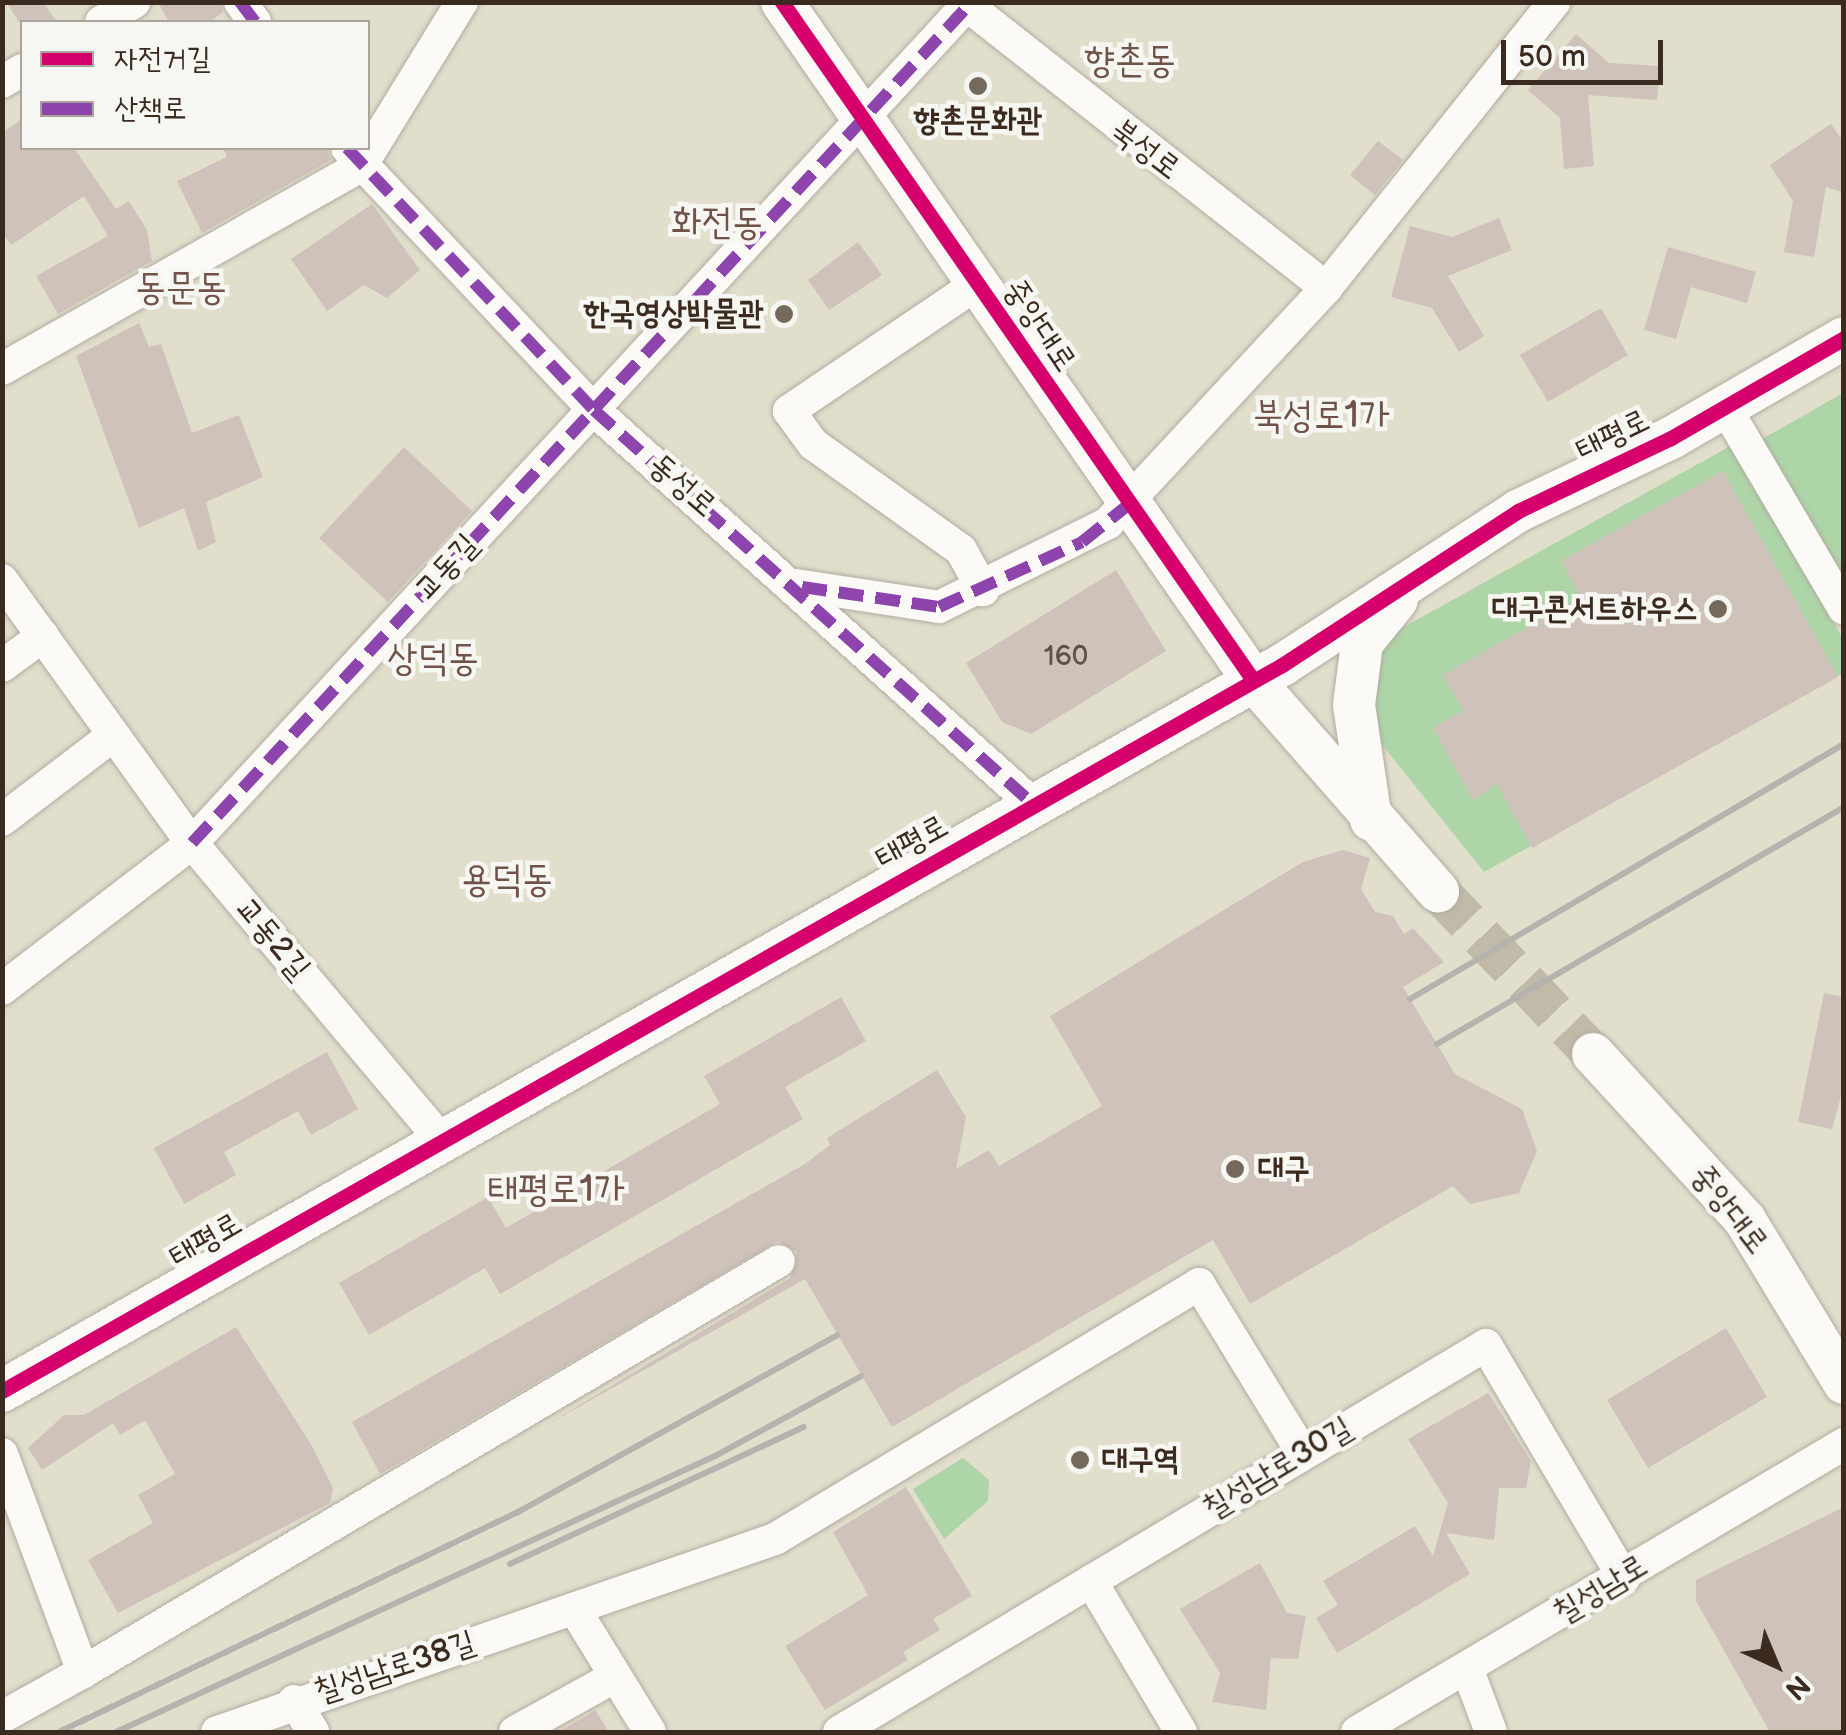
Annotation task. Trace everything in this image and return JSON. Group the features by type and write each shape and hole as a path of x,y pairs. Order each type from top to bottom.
{"main road":[{"name":"중앙대로","path":"782,2 1253,680 1372,821 1438,891"},
{"name":"태평로","path":"2,1392 438,1137 1035,806 1253,680 1418,574 1844,338"},
{"path":"1372,821 1354,705 1362,643 1418,574"},
{"name":"중앙대로","path":"1593,1054 1745,1220 1844,1383"}],"street":[{"path":"104,20 134,2"},
{"path":"370,134 462,2"},
{"name":"교동길","path":"2,989 192,842 967,4"},
{"name":"북성로","path":"967,4 1326,288"},
{"path":"796,585 939,607 984,590 1082,542 1128,505 1326,288 1535,9"},
{"path":"2,370 354,157"},
{"name":"동성로","path":"354,157 594,410 796,585 1035,806"},
{"path":"977,284 789,411 812,444 961,550 984,590"},
{"path":"1725,407 1844,609"},
{"name":"교동2길","path":"2,580 111,737 192,842 438,1137"},
{"path":"2,666 43,636"},
{"path":"2,820 111,737"},
{"path":"2,1717 779,1261"},
{"name":"칠성남로38길","path":"217,1732 294,1701 576,1610 774,1538 1200,1284 1303,1454"},
{"name":"칠성남로30길","path":"838,1732 1486,1345 1624,1578"},
{"name":"칠성남로","path":"1356,1732 1624,1578 1844,1444"},
{"path":"2,1454 83,1672"},
{"path":"1091,1582 1180,1732"},
{"path":"576,1610 650,1732"},
{"path":"1467,1668 1491,1732"},
{"path":"516,1732 616,1676"},
{"path":"294,1701 313,1732"}],"green space":[{"path":"1843,393 1843,609 1748,447"},
{"path":"1736,443 1843,639 1843,673 1484,872 1371,731 1366,670 1391,634"},
{"path":"963,1458 989,1480 988,1501 944,1539 913,1489"}],"building":[{"path":"6,2 43,2 56,20 20,20"},
{"path":"158,2 220,2 223,12 213,20 168,20"},
{"path":"1576,34 1609,63 1660,66 1657,100 1588,95 1594,166 1564,169 1560,118 1528,90"},
{"path":"20,120 20,150 75,150 116,209 129,201 147,230 152,261 58,314 36,276 108,236 84,196 11,245 2,233 2,133"},
{"path":"1831,124 1844,143 1844,193 1826,187 1814,257 1784,252 1793,201 1770,165"},
{"path":"1378,141 1403,160 1375,195 1350,175"},
{"path":"224,150 328,150 331,160 202,233 177,181 227,157"},
{"path":"372,204 420,270 387,298 364,285 327,311 291,259"},
{"path":"1499,218 1512,250 1448,276 1484,336 1459,352 1432,308 1391,297 1410,226 1452,237"},
{"path":"858,242 882,275 829,310 808,280"},
{"path":"1668,247 1756,272 1747,303 1691,287 1676,339 1644,330"},
{"path":"1601,308 1628,355 1548,402 1520,355"},
{"path":"139,323 149,347 161,344 192,433 239,415 263,477 206,502 216,542 198,551 184,508 139,528 76,356"},
{"path":"404,447 472,511 388,602 319,538"},
{"name":"대구콘서트하우스","path":"1723,471 1838,677 1532,848 1497,784 1473,800 1433,728 1463,711 1443,675 1581,597 1561,561"},
{"path":"1116,570 1166,651 1031,734 1002,722 966,663"},
{"path":"1343,850 1370,858 1361,889 1375,912 1393,916 1404,934 1413,928 1444,962 1403,987 1455,1074 1522,1109 1537,1151 1519,1193 1470,1204 1453,1186 1250,1304 1213,1240 892,1427 805,1279 545,1426 790,1278 797,1252 778,1241 380,1474 352,1422 805,1164 830,1145 827,1138 937,1070 966,1117 956,1169 989,1150 999,1166 1102,1106 1050,1016 1303,862"},
{"path":"1824,993 1844,997 1844,1085 1832,1129 1798,1122"},
{"path":"841,997 866,1041 785,1087 803,1119 500,1294 485,1268 369,1335 339,1283 488,1197 506,1228 720,1104 704,1076"},
{"path":"327,1052 358,1109 311,1135 298,1111 224,1152 236,1175 184,1204 154,1148"},
{"path":"236,1327 312,1446 333,1488 330,1503 118,1613 88,1560 153,1523 138,1495 175,1474 145,1420 120,1435 113,1423 42,1470 28,1448 64,1415 84,1415"},
{"path":"1726,1328 1767,1397 1648,1468 1607,1400"},
{"path":"1488,1393 1531,1461 1526,1488 1499,1488 1494,1540 1446,1533 1470,1574 1337,1653 1316,1618 1338,1605 1323,1581 1415,1526 1433,1556 1448,1503 1408,1439"},
{"path":"906,1487 972,1596 933,1619 940,1630 903,1652 908,1660 825,1710 785,1646 868,1595 833,1532"},
{"path":"1844,1507 1844,1732 1770,1732 1696,1601 1696,1580"},
{"path":"1260,1563 1287,1613 1306,1616 1298,1659 1271,1658 1266,1710 1212,1702 1220,1673 1180,1609"},
{"path":"595,1710 609,1732 558,1732 586,1716"}],"tunnel":[{"path":"1438,891 1593,1054"}],"railway":[{"path":"1410,999 1844,744"},
{"path":"1437,1044 1844,807"},
{"path":"59,1732 520,1511 838,1335"},
{"path":"116,1732 717,1455 861,1376"},
{"path":"510,1564 804,1427"}],"marked path":[{"path":"240,2 254,20"},
{"path":"192,843 967,7"},
{"path":"349,150 594,410 1035,806"},
{"path":"802,587 939,607 1082,542 1128,505"}],"cycle path":[{"path":"782,2 1253,680"},
{"path":"2,1391 1282,665 1518,511 1671,438 1844,338"}],"place":[{"name":"향촌문화관","path":"978,86"},
{"name":"한국영상박물관","path":"784,314"},
{"name":"대구콘서트하우스","path":"1718,609"},
{"name":"대구","path":"1235,1169"},
{"name":"대구역","path":"1080,1460"}],"district":[{"name":"향촌동","path":"1130,61"},
{"name":"화전동","path":"717,223"},
{"name":"동문동","path":"181,288"},
{"name":"북성로1가","path":"1321,416"},
{"name":"상덕동","path":"433,659"},
{"name":"용덕동","path":"507,880"},
{"name":"태평로1가","path":"556,1190"}]}
